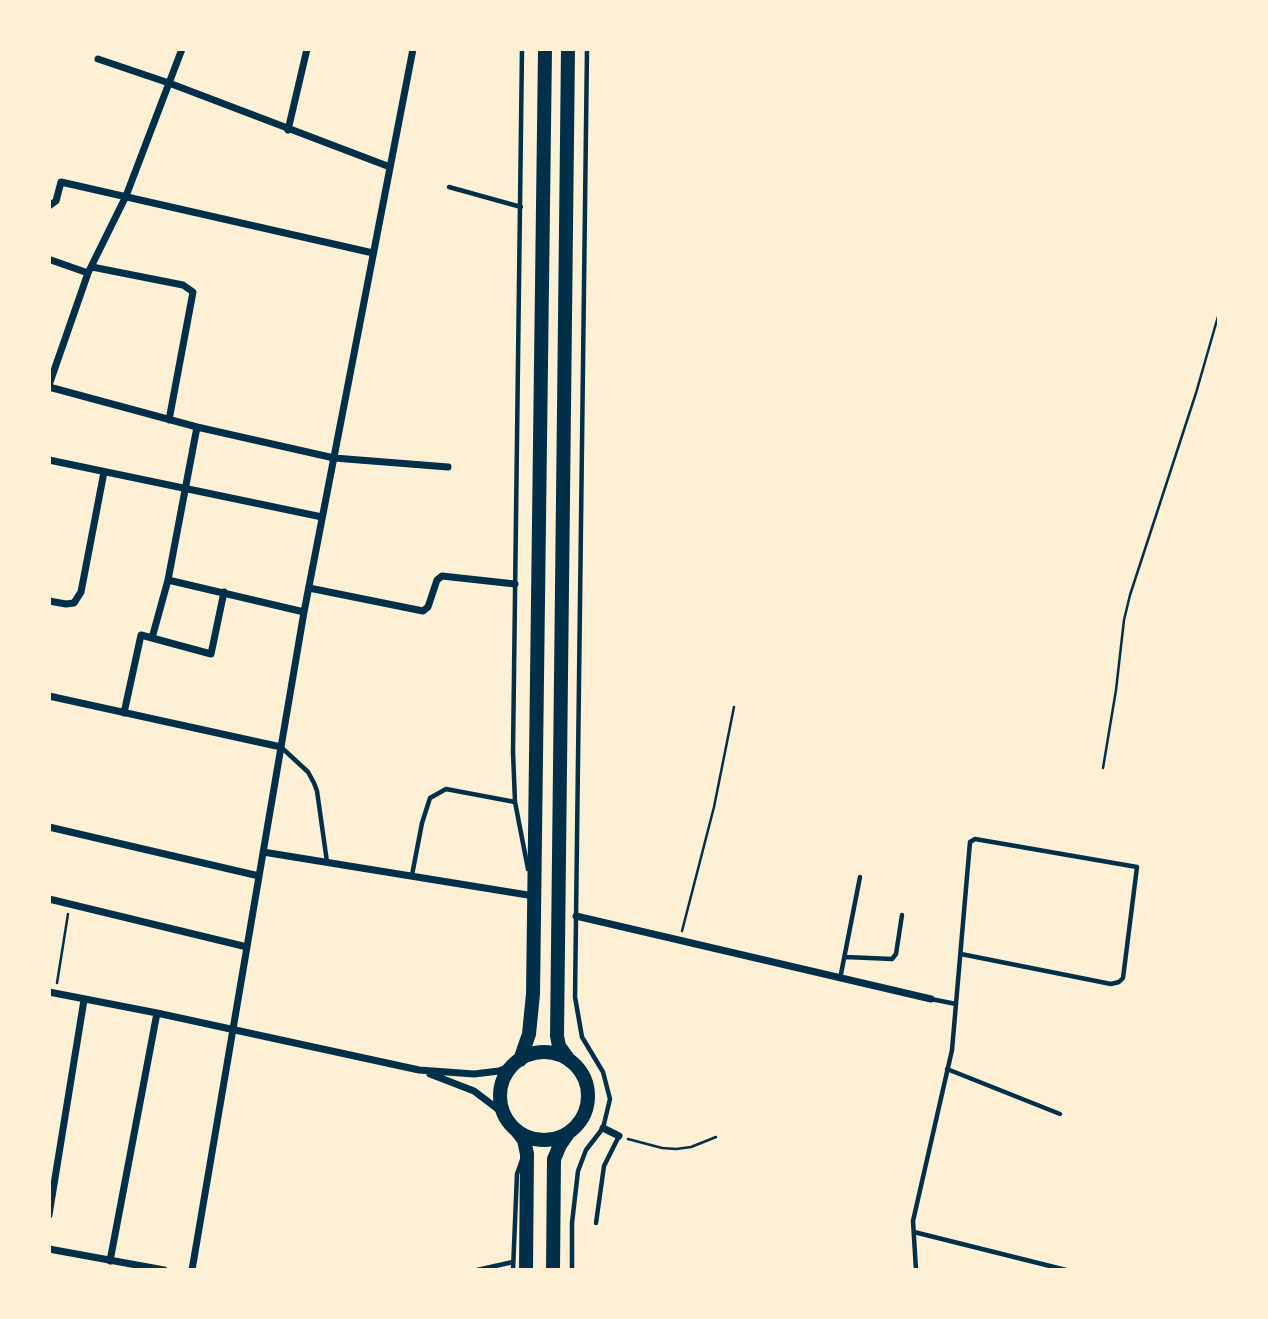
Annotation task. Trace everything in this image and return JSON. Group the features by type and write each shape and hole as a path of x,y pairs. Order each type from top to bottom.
{"main road":[{"path":"519,1266 527,1154 524,1140 503,1112 500,1098 502,1083 525,1046 531,1018 545,49"},
{"path":"552,1270 554,1159 560,1145 585,1114 589,1098 582,1074 559,1046 558,1037 568,49"},
{"path":"517,1062 540,1052 569,1059"},
{"path":"517,1130 529,1138 545,1140 569,1133"}],"street":[{"path":"182,49 126,196 90,270 49,386 169,420 334,458 448,467"},
{"path":"288,130 307,49"},
{"path":"192,1270 304,612 412,49"},
{"path":"98,59 169,83 390,167"},
{"path":"49,206 55,201 59,181 373,253"},
{"path":"51,260 90,270 183,285 193,292 169,420"},
{"path":"152,638 168,580 197,427"},
{"path":"49,460 322,517"},
{"path":"49,601 74,603 80,592 104,472"},
{"path":"309,588 423,611 428,607 437,580 442,576 515,584"},
{"path":"168,580 304,612"},
{"path":"124,713 141,635 211,654 224,592"},
{"path":"49,696 281,747"},
{"path":"49,827 259,876"},
{"path":"263,852 534,895"},
{"path":"49,899 247,947"},
{"path":"576,916 931,999"},
{"path":"52,993 419,1070 474,1091 503,1112"},
{"path":"49,1215 84,1000"},
{"path":"110,1261 157,1013"},
{"path":"419,1070 487,1073 517,1062"},
{"path":"603,1128 619,1136"},
{"path":"49,1250 164,1270"}],"lane":[{"path":"522,49 513,752 515,802 534,895"},
{"path":"572,1270 572,1223 578,1171 586,1150 603,1128 610,1099 597,1060 582,1037 576,1011 587,49"},
{"path":"449,187 521,207"},
{"path":"281,747 308,772 317,791 327,863"},
{"path":"412,876 422,823 430,798 446,789 515,802"},
{"path":"916,1270 913,1221 952,1050 969,845 973,840 1137,867 1123,978 1119,982 1111,984 961,954"},
{"path":"840,979 860,877"},
{"path":"846,957 892,959 896,954 902,915"},
{"path":"931,999 956,1004"},
{"path":"947,1069 1059,1114"},
{"path":"596,1223 604,1166 619,1136"},
{"path":"914,1232 1066,1270"},
{"path":"477,1270 519,1266"},
{"path":"513,1270 519,1266"}],"path":[{"path":"1103,768 1130,595 1196,393 1219,313"},
{"path":"680,941 714,807 734,707"},
{"path":"52,993 69,904"},
{"path":"619,1136 662,1148 676,1149 691,1147 716,1137"}]}
